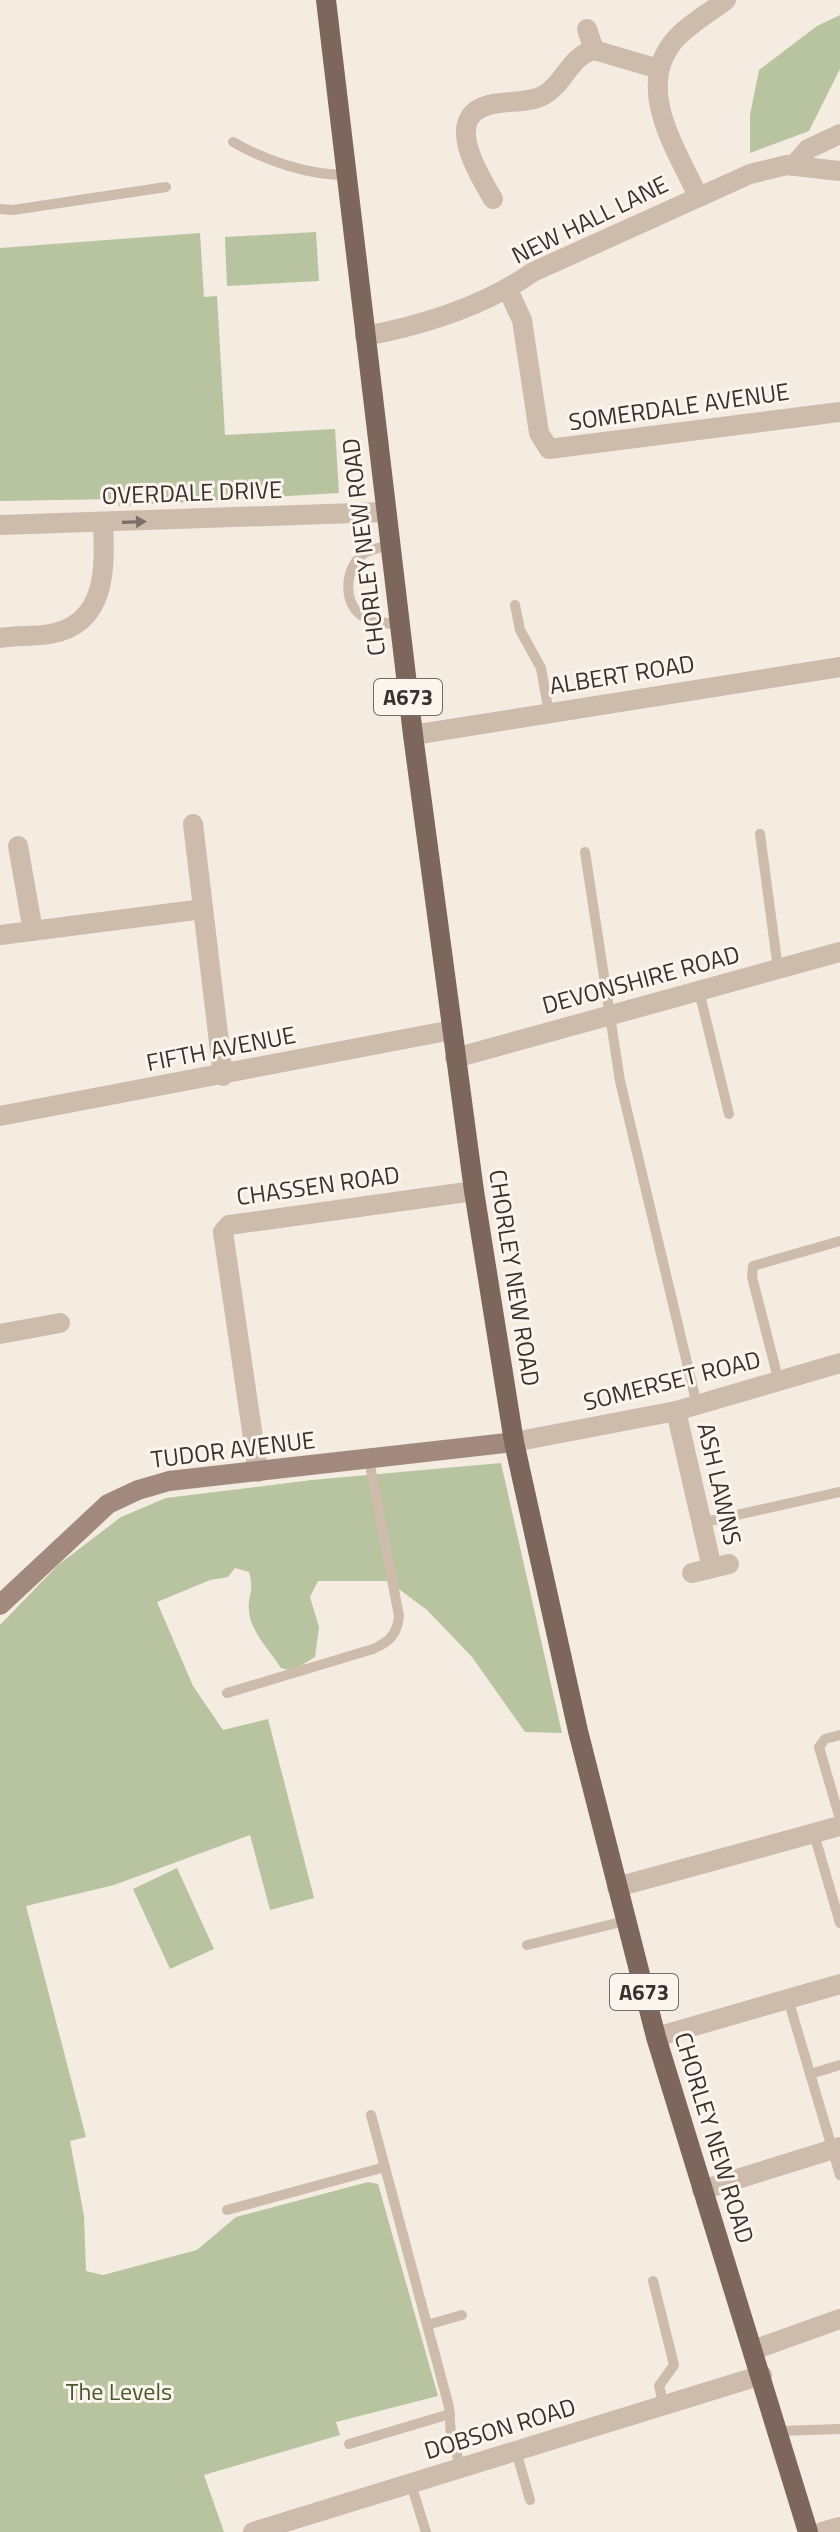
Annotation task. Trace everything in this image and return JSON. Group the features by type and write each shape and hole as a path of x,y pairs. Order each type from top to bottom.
{"main road":[{"name":"CHORLEY NEW ROAD","path":"326,0 389,545 455,1058 514,1442 552,1620 656,2037 808,2532"},
{"name":"TUDOR AVENUE","path":"0,1605 108,1504 138,1490 169,1481 514,1442"}],"street":[{"path":"698,196 661,115 657,87 659,69 674,41 726,0"},
{"path":"493,199 472,183 467,130 471,118 486,105 542,96 585,55 587,29"},
{"path":"585,55 659,69"},
{"path":"793,166 808,149 840,134"},
{"name":"NEW HALL LANE","path":"365,336 422,324 508,290 533,272 750,174 793,166 840,171"},
{"name":"SOMERDALE AVENUE","path":"508,290 522,320 539,433 549,449 840,412"},
{"name":"OVERDALE DRIVE","path":"0,525 385,512"},
{"path":"0,638 51,634 86,616 104,581 103,523"},
{"name":"ALBERT ROAD","path":"413,735 840,667"},
{"path":"193,824 223,1076"},
{"path":"18,846 33,931"},
{"path":"0,935 203,909"},
{"name":"DEVONSHIRE ROAD","path":"455,1058 840,952"},
{"name":"FIFTH AVENUE","path":"0,1116 452,1030"},
{"name":"CHASSEN ROAD","path":"258,1472 223,1232 229,1225 474,1191"},
{"path":"0,1334 60,1323"},
{"name":"SOMERSET ROAD","path":"514,1442 676,1411 840,1363"},
{"name":"ASH LAWNS","path":"676,1411 711,1569"},
{"path":"617,1887 840,1826"},
{"path":"656,2037 840,1984"},
{"path":"702,2190 836,2148"},
{"path":"753,2350 840,2319"},
{"name":"DOBSON ROAD","path":"253,2532 762,2375"},
{"path":"822,2532 840,2527"}],"lane":[{"path":"233,142 258,156 322,175 346,175"},
{"path":"0,209 13,210 166,187"},
{"path":"389,545 366,552 357,559 351,567 349,593 353,607 362,616 399,625"},
{"path":"515,605 520,630 541,668 549,713"},
{"path":"760,834 778,969"},
{"path":"585,852 620,1081 697,1405"},
{"path":"699,991 729,1114"},
{"path":"779,1382 752,1277 753,1266 840,1241"},
{"path":"227,1693 373,1649 386,1643 397,1632 399,1616 369,1460"},
{"path":"701,1523 840,1492"},
{"path":"840,1735 825,1739 819,1747 840,1819"},
{"path":"814,1834 837,1904 840,1923"},
{"path":"527,1945 625,1921"},
{"path":"788,1999 836,2148 840,2175"},
{"path":"810,2074 840,2065"},
{"path":"371,2115 450,2414 461,2468"},
{"path":"227,2210 385,2167"},
{"path":"653,2281 674,2365 659,2386 664,2406"},
{"path":"427,2325 462,2315"},
{"path":"349,2444 450,2414"},
{"path":"779,2431 840,2429"},
{"path":"516,2451 530,2500"},
{"path":"411,2484 426,2532"}],"green space":[{"path":"840,15 840,69 809,131 750,153 750,115 759,70 817,26"},
{"path":"316,232 319,281 227,286 225,237"},
{"path":"200,233 204,297 217,296 225,435 335,429 339,493 119,506 118,499 0,501 0,248"},
{"name":"The Levels","path":"501,1463 562,1733 525,1732 472,1657 427,1610 388,1581 318,1581 310,1597 319,1627 315,1657 292,1671 281,1668 250,1619 249,1572 235,1568 228,1577 210,1580 157,1602 193,1686 223,1730 268,1719 314,1898 270,1910 250,1835 114,1885 26,1906 86,2137 70,2141 84,2216 86,2271 103,2275 197,2250 236,2217 368,2182 378,2184 438,2396 336,2422 340,2435 204,2475 224,2532 0,2532 0,1625 58,1565 121,1517 166,1498 312,1480"},
{"path":"177,1868 214,1949 170,1969 133,1889"}]}
